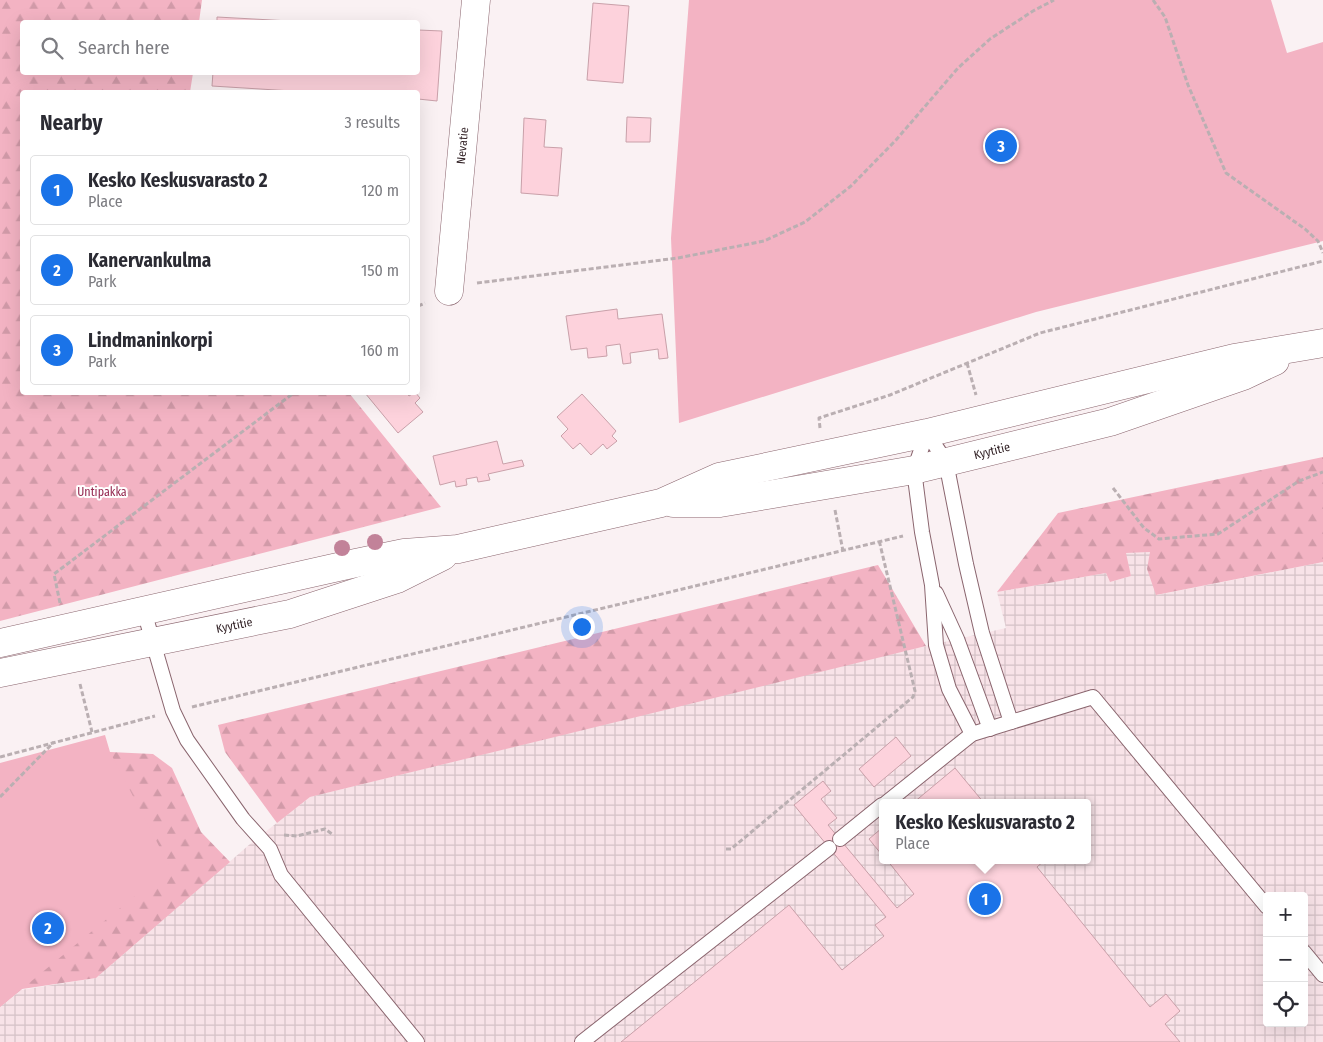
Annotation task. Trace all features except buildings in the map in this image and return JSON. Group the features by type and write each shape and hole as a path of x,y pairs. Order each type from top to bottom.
{"main road":[{"name":"Nevatie","path":"450,291 476,0"},
{"name":"Kyytitie","path":"661,503 719,477 927,433 1234,358 1316,345"},
{"name":"Kyytitie","path":"0,643 356,562 404,553 458,548 661,503 720,502 914,470 1110,422 1243,376 1316,345"},
{"name":"Kyytitie","path":"0,673 290,614 397,579 458,548"}],"lane":[{"path":"927,433 946,462 982,634 1011,722"},
{"path":"927,433 914,470 922,532 932,585 936,645 950,689 972,734"},
{"path":"932,585 957,639 990,729"},
{"path":"144,611 173,711 187,740 243,819 270,850 281,875 417,1042"},
{"path":"891,799 972,734 1092,697 1263,902"},
{"path":"582,1042 879,807"},
{"path":"1308,957 1323,975"}],"path":[{"path":"420,305 450,291 484,282 678,258 764,241 805,222 852,186 896,140 958,68 990,39 1033,11 1054,0"},
{"path":"1153,0 1164,17 1188,85 1226,173 1305,229 1318,241 1323,253"},
{"path":"818,418 890,395 1040,333 1323,261"},
{"path":"54,574 291,395"},
{"path":"1113,488 1144,528 1159,540 1218,534 1299,481 1323,472"},
{"path":"0,757 173,711 843,551 879,540 922,532"},
{"path":"726,849 731,849 913,697 915,691 879,540"},
{"path":"0,797 54,742"}],"shaded area":[{"path":"1150,552 1157,595 1323,562 1323,1042 0,1042 0,1007 21,990 96,978 250,844 310,797 860,661 1006,628 997,592 1106,573 1110,582 1131,576 1125,553"}],"green space":[{"name":"Untipakka","path":"0,0 202,0 199,20 20,20 20,75 193,75 190,90 20,90 20,395 351,395 441,507 0,621"},
{"path":"689,0 1271,0 1287,53 1323,42 1323,241 1036,312 679,423 671,238"},
{"path":"1323,457 1323,562 1156,595 1147,569 1150,552 1126,553 1131,576 1110,582 1106,573 997,592 1058,513"},
{"path":"878,565 926,646 310,797 277,823 225,752 218,725"},
{"path":"105,735 110,752 170,867 0,1007 0,763"},
{"path":"110,752 153,754 172,768 201,832 230,862 96,978 22,989 0,1007"}],"place":[{"name":"Lindmaninkorpi","path":"1001,146"},
{"name":"Kesko Keskusvarasto 2","path":"985,899"},
{"name":"Kanervankulma","path":"48,928"}]}
